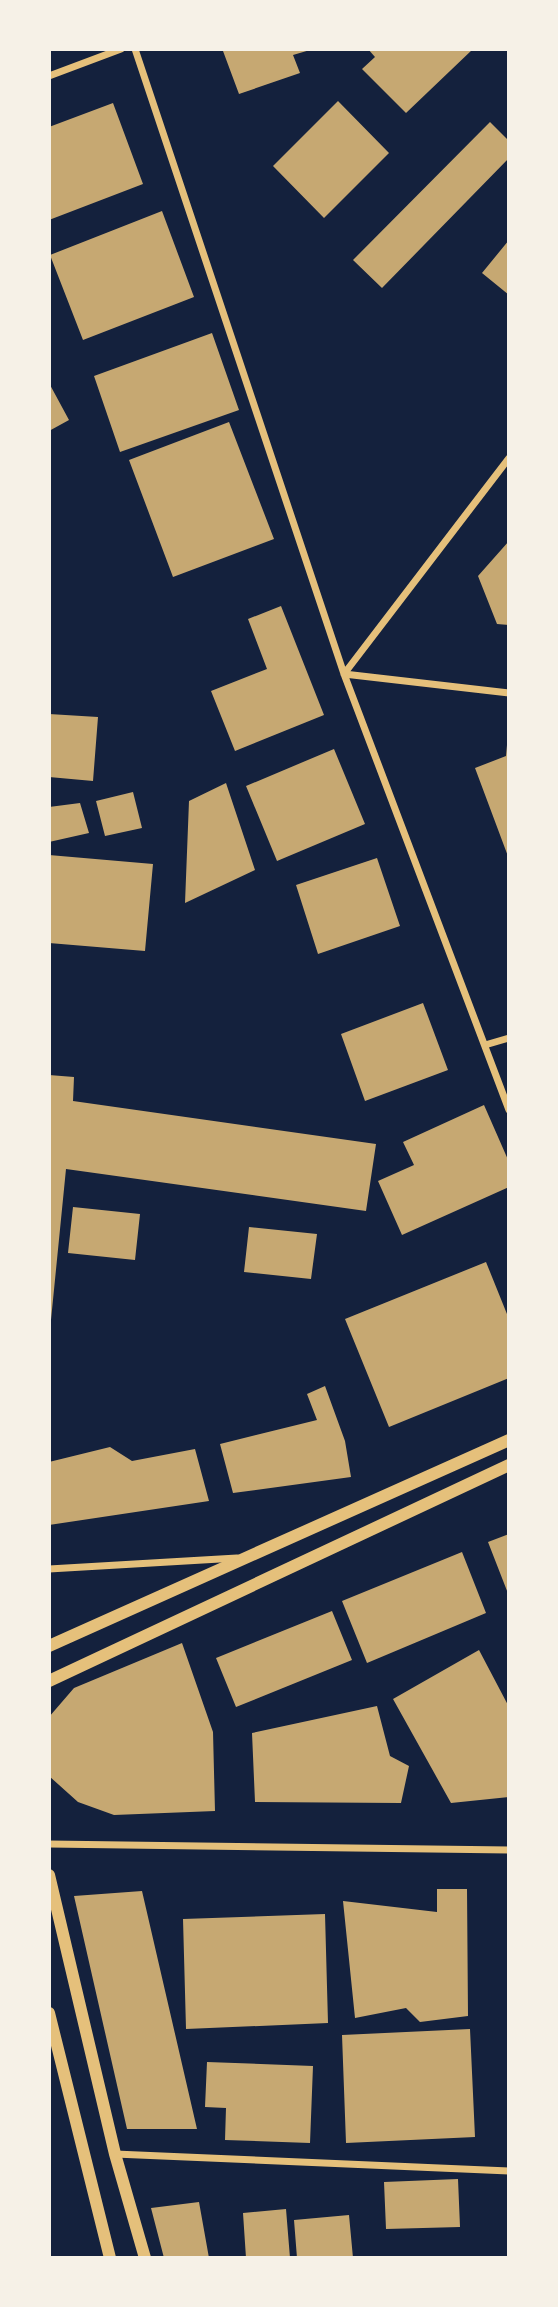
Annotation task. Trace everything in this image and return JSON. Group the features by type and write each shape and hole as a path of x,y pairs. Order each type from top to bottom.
{"street":[{"path":"49,76 121,49"},
{"path":"135,49 344,674 509,1110"},
{"path":"344,674 509,458"},
{"path":"344,674 509,693"},
{"path":"485,1045 509,1038"},
{"path":"49,1646 509,1440"},
{"path":"49,1681 509,1465"},
{"path":"49,1569 244,1558"},
{"path":"49,1844 509,1850"},
{"path":"49,1875 115,2154 145,2258"},
{"path":"49,2013 110,2258"},
{"path":"115,2154 509,2171"}],"building":[{"path":"368,49 473,49 406,113 362,69 375,57"},
{"path":"310,50 293,55 300,73 239,94 223,51"},
{"path":"338,101 389,153 324,218 273,166"},
{"path":"113,103 143,184 49,220 49,127"},
{"path":"490,122 509,141 509,158 382,288 353,260"},
{"path":"162,211 194,297 83,340 50,255"},
{"path":"509,240 509,295 482,273"},
{"path":"212,333 239,410 120,452 94,376"},
{"path":"49,383 69,420 49,431"},
{"path":"229,422 274,539 173,577 129,460"},
{"path":"509,541 509,625 497,624 478,576"},
{"path":"281,606 324,715 235,751 211,691 267,669 248,619"},
{"path":"49,714 98,717 93,781 49,777"},
{"path":"507,745 509,859 475,768 506,756"},
{"path":"334,749 365,824 277,861 246,786"},
{"path":"226,783 255,870 185,903 189,801"},
{"path":"133,792 142,828 105,836 96,801"},
{"path":"80,803 89,833 49,842 49,807"},
{"path":"49,855 153,864 145,951 49,943"},
{"path":"377,858 400,926 318,954 296,885"},
{"path":"423,1003 448,1070 365,1101 341,1034"},
{"path":"49,1075 74,1077 73,1101 376,1144 366,1211 66,1169 49,1340"},
{"path":"484,1105 509,1162 509,1187 402,1235 378,1181 414,1165 403,1142"},
{"path":"73,1207 140,1214 135,1260 68,1253"},
{"path":"249,1227 317,1234 311,1279 244,1272"},
{"path":"486,1262 509,1319 509,1378 389,1427 345,1319"},
{"path":"325,1386 345,1441 351,1477 233,1493 220,1444 317,1420 307,1394"},
{"path":"110,1447 132,1461 195,1449 209,1501 49,1525 49,1462"},
{"path":"509,1534 509,1596 488,1542"},
{"path":"462,1552 486,1613 367,1663 342,1601"},
{"path":"332,1611 352,1660 236,1707 216,1658"},
{"path":"182,1643 213,1732 215,1811 114,1815 78,1802 49,1776 49,1717 74,1688"},
{"path":"479,1650 509,1707 509,1797 451,1803 393,1699"},
{"path":"377,1706 390,1756 409,1766 401,1803 255,1802 252,1733"},
{"path":"437,1889 467,1889 468,2016 420,2022 406,2008 355,2018 343,1901 437,1912"},
{"path":"142,1891 197,2129 127,2129 74,1896"},
{"path":"325,1914 328,2023 186,2029 183,1919"},
{"path":"470,2029 475,2137 346,2143 342,2035"},
{"path":"207,2062 313,2066 310,2143 225,2140 226,2108 205,2107"},
{"path":"458,2179 460,2227 386,2229 384,2182"},
{"path":"199,2202 209,2258 164,2258 151,2208"},
{"path":"286,2209 290,2258 246,2258 243,2213"},
{"path":"349,2215 353,2258 297,2258 294,2220"}]}
